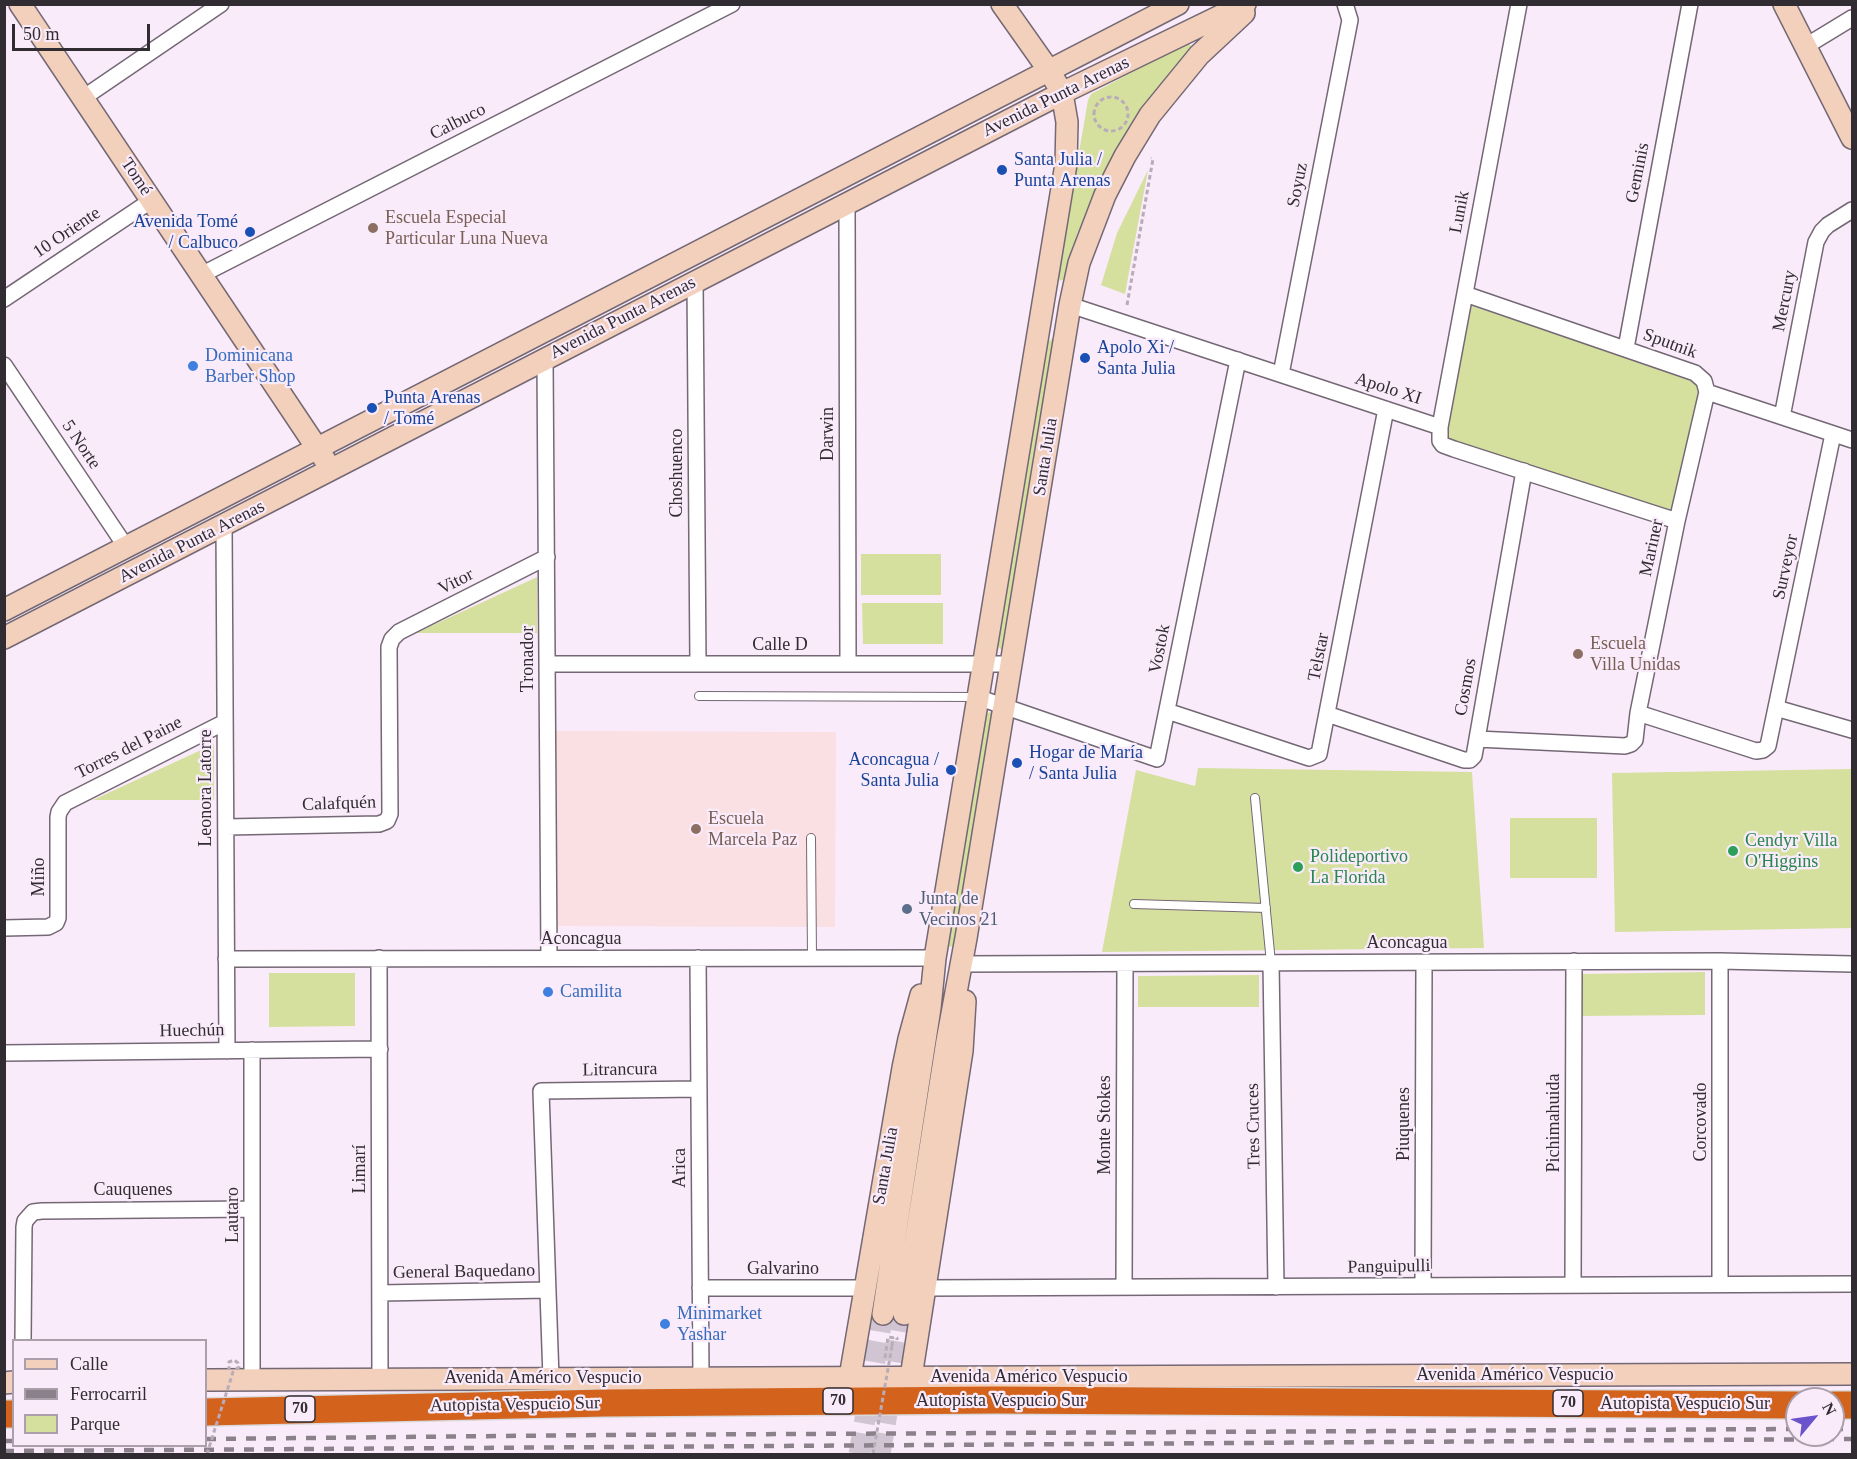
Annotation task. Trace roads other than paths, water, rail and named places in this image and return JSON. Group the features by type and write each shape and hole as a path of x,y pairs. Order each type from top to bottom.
{"highway":[{"name":"Autopista Vespucio Sur","path":"207,1412 605,1403 996,1400 1785,1405"}],"main road":[{"name":"Tomé","path":"20,4 331,469"},
{"path":"1002,4 1062,93"},
{"name":"Avenida Punta Arenas","path":"4,610 1178,4"},
{"name":"Avenida Punta Arenas","path":"4,638 1062,93 1245,4"},
{"name":"Santa Julia","path":"1062,93 1067,122 1066,164 935,958 894,1314 962,964 1070,305 1079,262 1095,217 1115,175 1137,135 1163,96 1230,24 1253,4"},
{"path":"1784,4 1852,138"},
{"name":"Santa Julia","path":"850,1377 909,1039 925,983 935,958"},
{"name":"Santa Julia","path":"911,1377 962,1051 965,1010 962,964"},
{"name":"Avenida Américo Vespucio","path":"207,1380 1852,1374"}],"street":[{"path":"83,98 221,4"},
{"name":"Calbuco","path":"201,274 732,4"},
{"name":"Soyuz","path":"1281,374 1350,20 1345,4"},
{"name":"Lunik","path":"1440,427 1519,4"},
{"name":"Geminis","path":"1626,348 1690,4"},
{"path":"1806,46 1852,18"},
{"name":"10 Oriente","path":"4,299 152,200"},
{"name":"Darwin","path":"847,203 848,664"},
{"name":"Mercury","path":"1782,417 1816,242 1828,225 1852,210"},
{"name":"Choshuenco","path":"695,282 698,664"},
{"name":"Sputnik","path":"1465,294 1695,373 1704,381 1707,392"},
{"name":"Apolo XI","path":"1070,305 1440,427"},
{"name":"Tronador","path":"545,359 549,958"},
{"name":"Vostok","path":"977,698 1157,759 1238,360"},
{"name":"5 Norte","path":"4,365 126,547"},
{"path":"1707,392 1852,440"},
{"name":"Mariner","path":"1477,739 1625,746 1635,740 1638,713 1677,521 1707,392"},
{"name":"Telstar","path":"1167,711 1313,758 1320,751 1386,409"},
{"path":"1440,427 1440,441 1443,445 1677,521"},
{"name":"Surveyor","path":"1638,713 1756,751 1768,746 1833,434"},
{"name":"Cosmos","path":"1327,714 1464,760 1470,760 1474,756 1524,471"},
{"name":"Leonora Latorre","path":"224,525 227,1051"},
{"name":"Vitor","path":"389,647 392,639 399,632 546,557"},
{"name":"Calafquén","path":"226,827 380,824 387,821 390,814 389,647"},
{"name":"Calle D","path":"547,664 1012,664"},
{"path":"1776,708 1852,730"},
{"name":"Torres del Paine","path":"58,817 65,803 225,722"},
{"name":"Miño","path":"4,928 43,928 56,923 59,914 58,817"},
{"name":"Limarí","path":"379,958 380,1379"},
{"name":"Arica","path":"698,958 701,1378"},
{"name":"Aconcagua","path":"226,959 935,958"},
{"name":"Aconcagua","path":"962,964 1574,961 1852,964"},
{"name":"Pichimahuida","path":"1573,1284 1574,961"},
{"name":"Corcovado","path":"1720,961 1720,1284"},
{"name":"Tres Cruces","path":"1271,963 1276,1287"},
{"name":"Piuquenes","path":"1423,1286 1424,963"},
{"name":"Monte Stokes","path":"1124,1287 1125,964"},
{"name":"Huechún","path":"4,1053 380,1049"},
{"name":"Lautaro","path":"252,1050 252,1380"},
{"name":"Litrancura","path":"548,1290 542,1091 699,1089"},
{"name":"Cauquenes","path":"23,1339 24,1227 29,1215 37,1211 252,1209"},
{"name":"Panguipulli","path":"925,1287 1852,1284"},
{"name":"Galvarino","path":"700,1288 865,1288"},
{"path":"548,1290 551,1378"},
{"name":"General Baquedano","path":"380,1293 548,1290"}],"lane":[{"path":"699,696 977,698"},
{"path":"1255,798 1271,963"},
{"path":"811,838 812,958"},
{"path":"1134,904 1266,908"}],"tunnel":[{"path":"859,1454 883,1314"},
{"path":"880,1454 904,1314"}],"railway":[{"path":"207,1439 1785,1429"},
{"path":"1845,1429 1852,1429"},
{"path":"4,1451 1852,1439"},
{"path":"4,1441 12,1441"}],"place":[{"name":"Santa Julia / Punta Arenas","path":"1002,170"},
{"name":"Escuela Especial Particular Luna Nueva","path":"373,228"},
{"name":"Avenida Tomé / Calbuco","path":"250,232"},
{"name":"Apolo Xi / Santa Julia","path":"1085,358"},
{"name":"Dominicana Barber Shop","path":"193,366"},
{"name":"Punta Arenas / Tomé","path":"372,408"},
{"name":"Escuela Villa Unidas","path":"1578,654"},
{"name":"Hogar de María / Santa Julia","path":"1017,763"},
{"name":"Aconcagua / Santa Julia","path":"951,770"},
{"name":"Escuela Marcela Paz","path":"696,829"},
{"name":"Cendyr Villa O'Higgins","path":"1733,851"},
{"name":"Polideportivo La Florida","path":"1298,867"},
{"name":"Junta de Vecinos 21","path":"907,909"},
{"name":"Camilita","path":"548,992"},
{"name":"Minimarket Yashar","path":"665,1324"}]}
